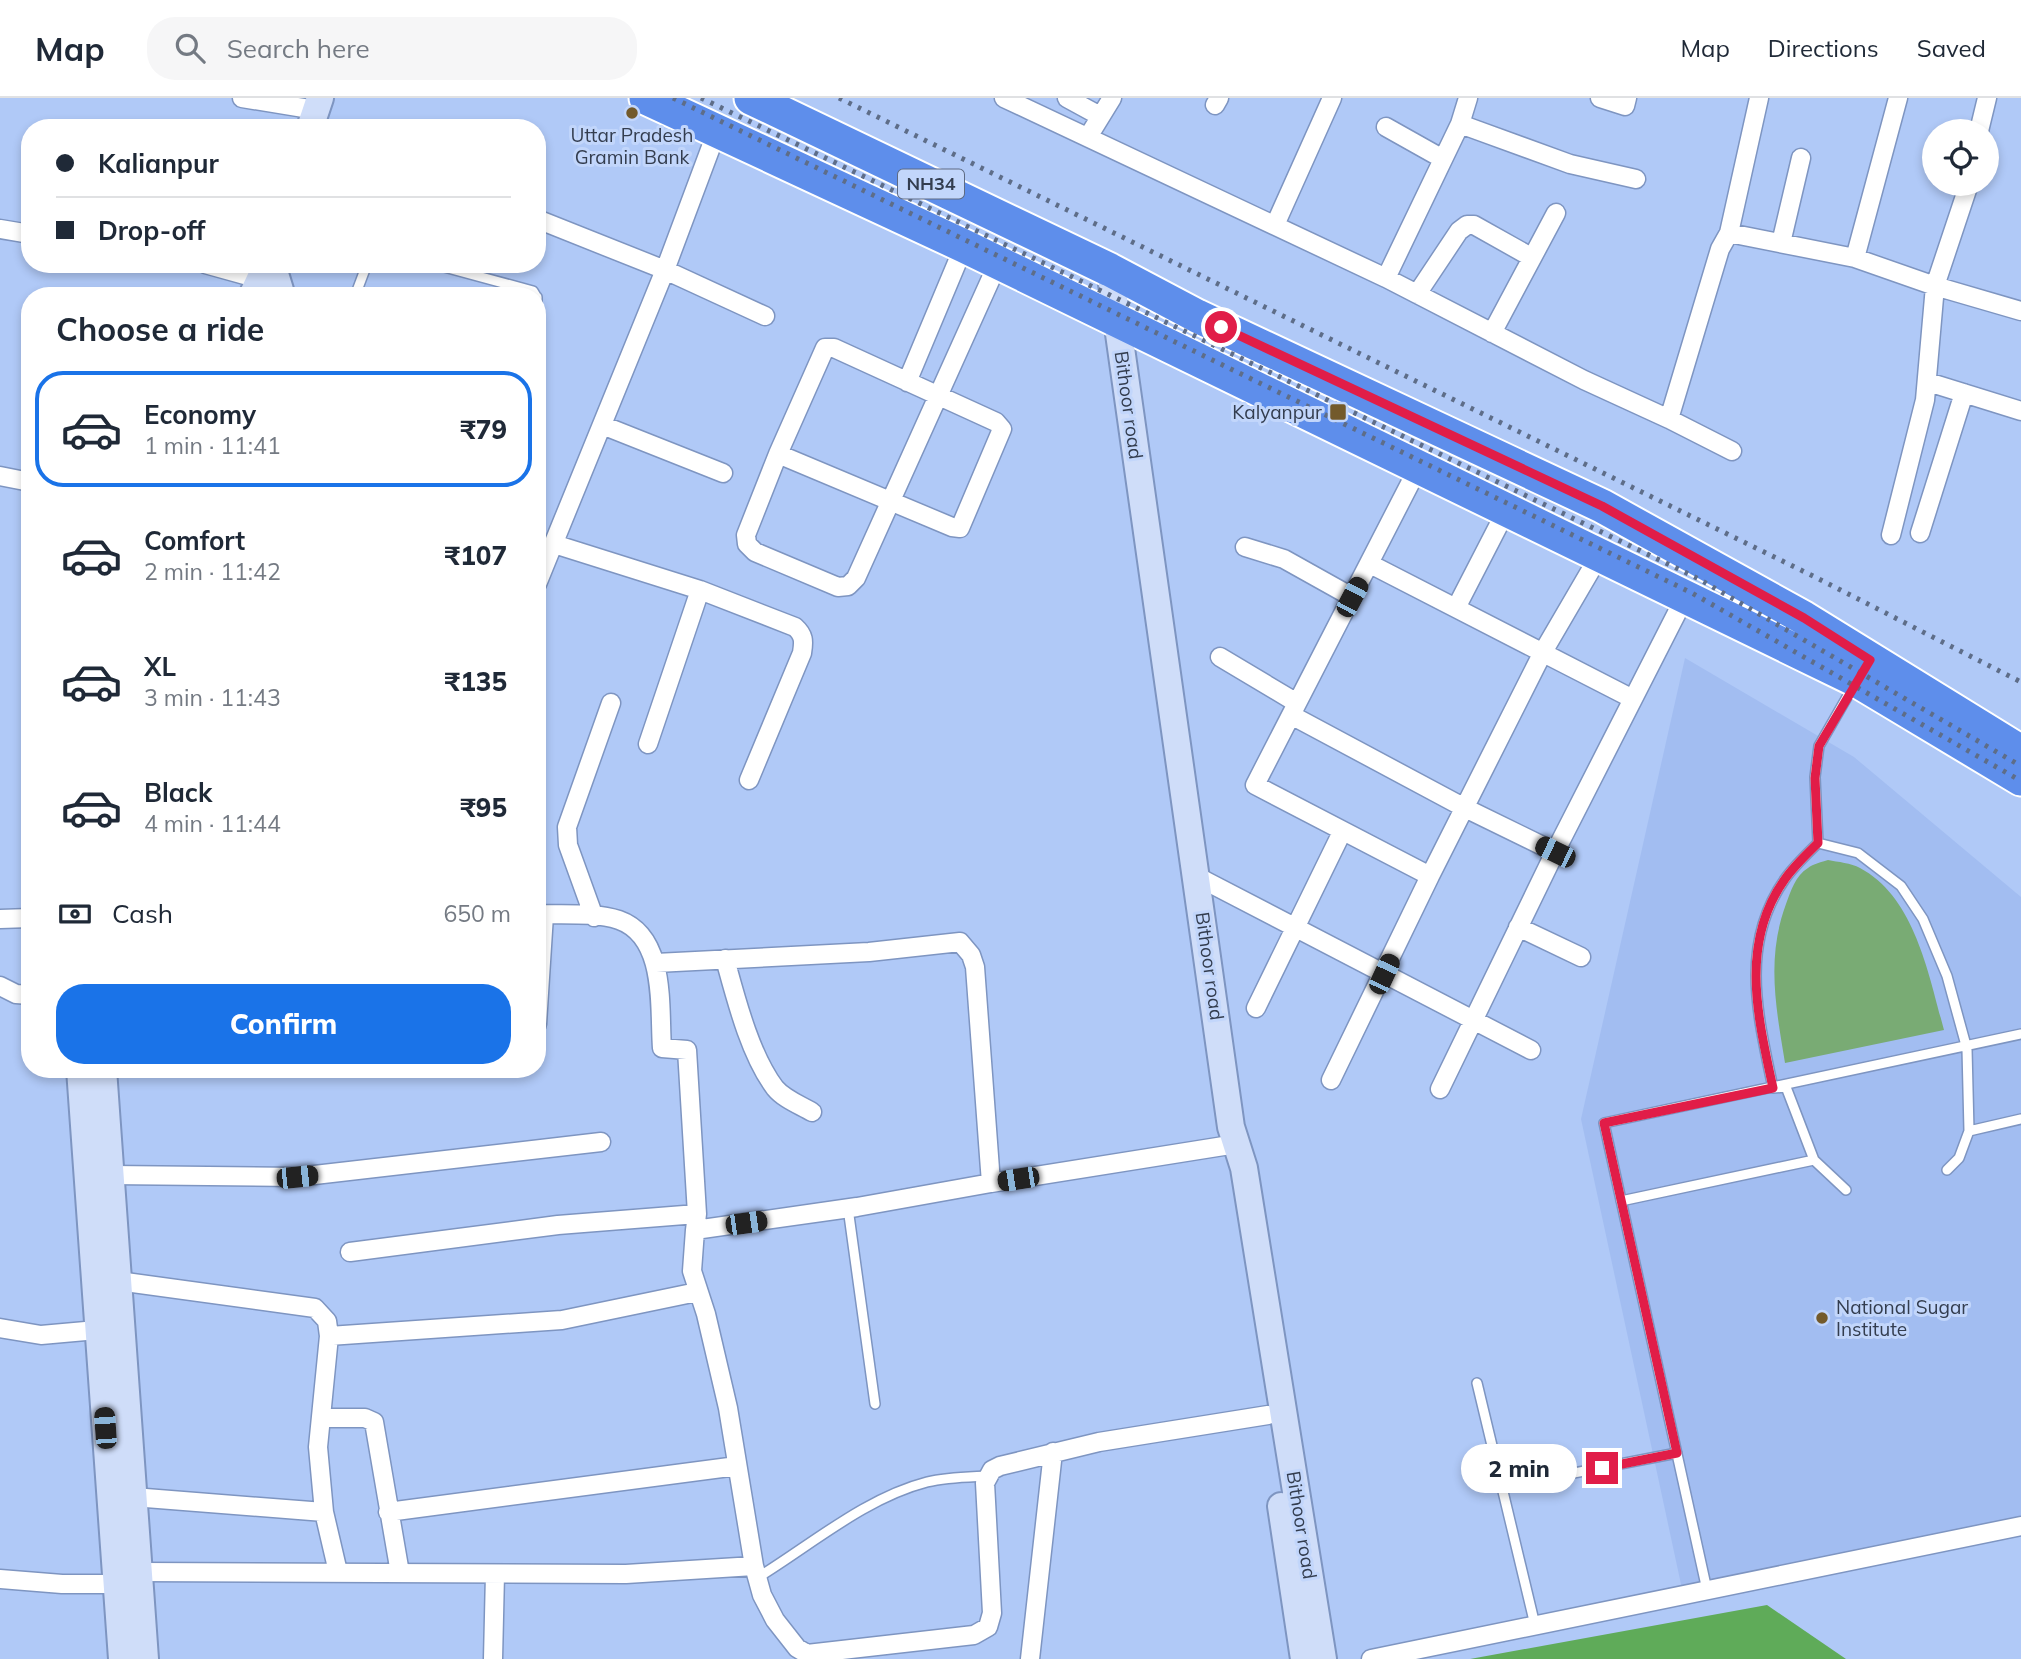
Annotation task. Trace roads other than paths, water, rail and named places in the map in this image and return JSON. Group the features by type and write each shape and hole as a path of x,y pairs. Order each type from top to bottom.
{"highway":[{"name":"NH34","path":"646,98 964,246 1117,323 1685,597 1863,670 2021,752"},
{"name":"NH34","path":"751,98 1110,270 1197,316 1602,506 1804,618 1863,670 2021,779"}],"street":[{"path":"242,98 315,112"},
{"path":"1004,98 1386,278 1584,380 1732,451"},
{"path":"1067,98 1100,116"},
{"path":"1088,137 1112,98"},
{"path":"1275,225 1332,98"},
{"path":"1386,278 1460,124 1468,98"},
{"path":"1600,98 1625,106 1627,98"},
{"path":"1669,419 1720,249 1729,233 1759,98"},
{"path":"1855,258 1898,98"},
{"path":"1982,119 1987,98"},
{"path":"1460,124 1570,164 1636,179"},
{"path":"1387,127 1443,159"},
{"path":"546,563 665,270 717,131"},
{"path":"1781,243 1801,158"},
{"path":"1891,535 1928,382 1935,286 1965,196"},
{"path":"1492,333 1556,213"},
{"path":"546,223 665,270 765,316"},
{"path":"1417,294 1458,230 1466,225 1474,225 1531,257"},
{"path":"0,229 21,232"},
{"path":"1729,233 1855,258 1935,286 2021,311"},
{"path":"907,382 964,246"},
{"path":"778,454 891,500 952,527 960,528 1002,436 1002,429 996,422 936,395 907,382 834,348 825,348 778,454 746,535 747,544 755,552 838,587 848,586 856,578 891,500 936,395 998,263"},
{"name":"Bithoor road","path":"1110,270 1198,877 1231,1136 1244,1168 1323,1659"},
{"path":"239,273 266,280"},
{"path":"1928,382 2021,411"},
{"path":"1920,533 1964,393"},
{"path":"602,425 723,473"},
{"path":"1418,468 1255,785 1430,876"},
{"path":"0,476 21,480"},
{"path":"1456,608 1506,511"},
{"path":"554,544 700,590 795,626 803,637 802,653 749,780"},
{"path":"1245,547 1284,559 1352,597"},
{"path":"1331,1080 1463,807 1543,652 1599,556"},
{"path":"1370,564 1633,699"},
{"path":"648,744 700,590"},
{"path":"1440,1089 1555,852 1685,597"},
{"path":"1220,657 1294,709 1463,807 1555,852"},
{"path":"594,917 568,845 567,827 611,703"},
{"path":"1256,1008 1342,832"},
{"path":"1198,877 1531,1050"},
{"path":"546,914 620,920 630,926 641,937 656,962 662,1048 687,1050 696,1222 691,1259 697,1292 706,1314 724,1395 755,1572 768,1609 797,1648 807,1654 860,1654 974,1635 988,1627 992,1613 984,1499 987,1476 1000,1466 1053,1452 1268,1415"},
{"path":"0,919 21,918"},
{"path":"1518,927 1581,957"},
{"path":"656,962 869,952 960,942 965,946 975,967 991,1184"},
{"path":"725,959 742,1017 770,1080 781,1094 812,1112"},
{"path":"0,986 21,994"},
{"path":"81,1078 110,1329 133,1497 122,1659"},
{"path":"104,1078 118,1281 110,1329 128,1578 145,1659"},
{"path":"350,1252 558,1225 696,1222 848,1208 991,1184 1231,1136 1228,1170 1304,1659"},
{"path":"111,1175 297,1177 601,1142"},
{"path":"118,1281 316,1308 327,1321 329,1336 323,1418 318,1447 324,1512 338,1572"},
{"path":"329,1336 562,1320 697,1292"},
{"path":"0,1328 19,1334 41,1335 110,1329"},
{"path":"323,1418 373,1420 400,1573"},
{"path":"1030,1659 1053,1452"},
{"path":"388,1511 737,1466"},
{"path":"133,1497 324,1512"},
{"path":"1371,1659 2021,1526"},
{"path":"0,1579 62,1584 128,1578 338,1572 755,1572"},
{"path":"494,1659 495,1574"}],"lane":[{"path":"466,273 518,287"},
{"path":"1773,1088 1756,1009 1755,961 1759,934 1784,879 1818,843 1815,778 1819,746 1863,670"},
{"path":"1818,843 1858,853 1901,886 1923,919 1947,976 1966,1046 1969,1131 1959,1158 1947,1170"},
{"path":"1707,1590 1604,1123 2021,1034"},
{"path":"1773,1088 1787,1087 1814,1160 1846,1190"},
{"path":"1969,1131 2021,1119"},
{"path":"1621,1201 1814,1160"},
{"path":"848,1208 875,1404"},
{"path":"1477,1382 1535,1625"},
{"path":"1502,1487 1677,1453"},
{"path":"755,1572 894,1495 940,1479 987,1476"}],"railway":[{"path":"673,98 1692,593 2021,781"},
{"path":"701,98 1699,579 2021,766"},
{"path":"839,98 1815,577 2021,682"}],"place":[{"name":"Uttar Pradesh Gramin Bank","path":"632,113"},
{"name":"Kalyanpur","path":"1338,412"},
{"name":"National Sugar Institute","path":"1822,1318"}]}
